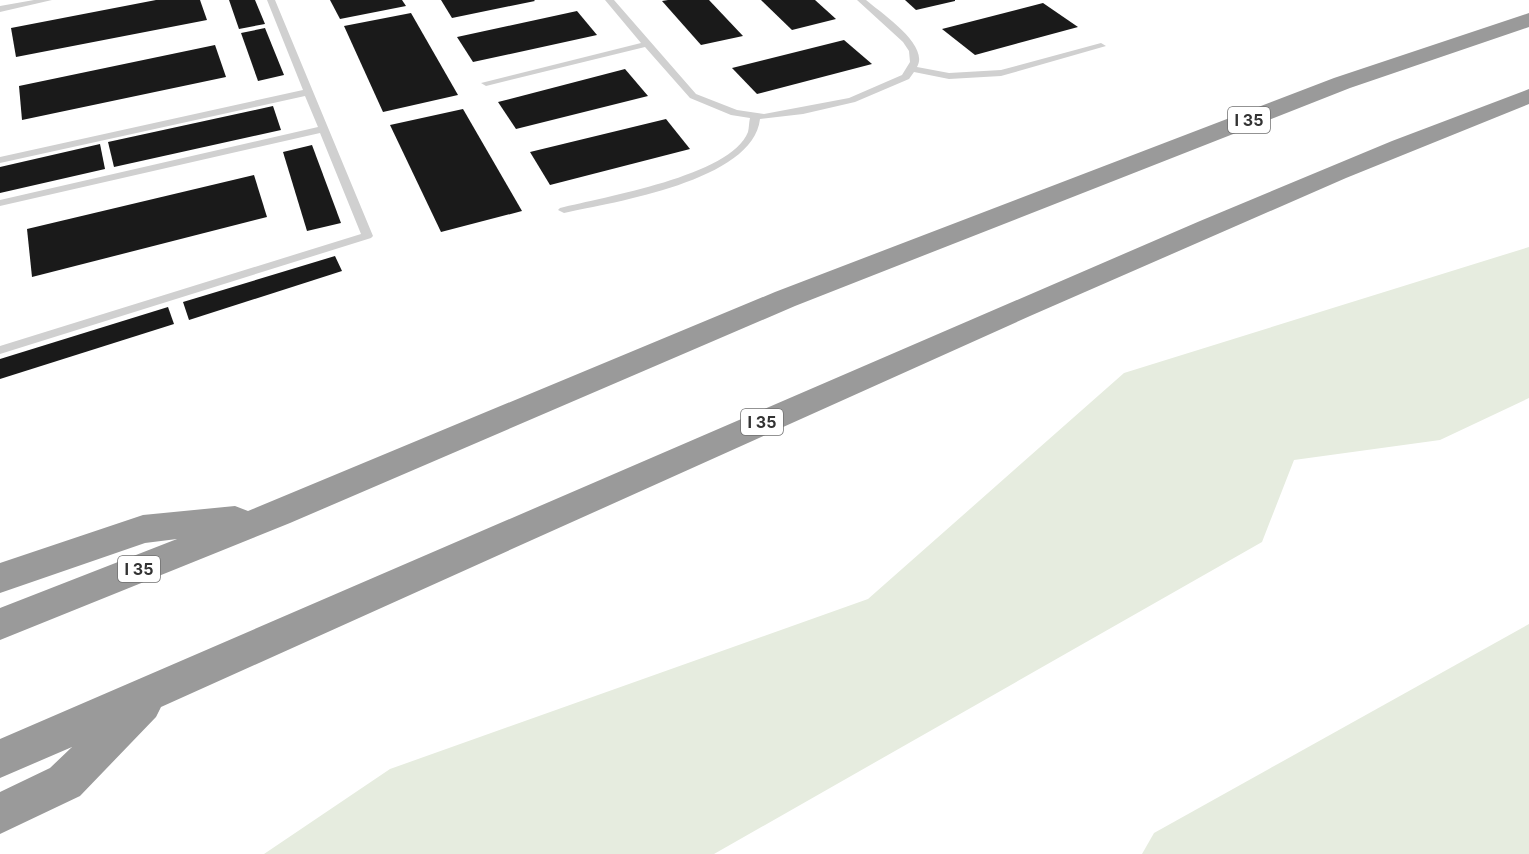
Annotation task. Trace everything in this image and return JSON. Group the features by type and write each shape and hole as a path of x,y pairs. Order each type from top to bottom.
{"highway":[{"name":"I 35","path":"0,624 278,514 785,299 1342,83 1529,20"},
{"name":"I 35","path":"0,759 873,373 1284,195 1438,130 1529,96"},
{"path":"0,578 143,529 278,514"},
{"path":"0,814 65,782 154,692"}],"lane":[{"path":"0,9 48,0"},
{"path":"0,350 367,236 271,0"},
{"path":"609,0 693,96 735,113 755,116 784,115 852,100 876,92 906,77 915,62 914,51 907,40 861,0"},
{"path":"486,83 647,44"},
{"path":"911,69 949,76 1001,73 1101,46"},
{"path":"0,160 308,92"},
{"path":"564,210 673,182 723,163 752,133 755,116"},
{"path":"0,203 323,129"}],"shaded area":[{"path":"1529,247 1529,398 1440,440 1294,460 1262,542 714,854 264,854 390,769 868,599 1124,373"},
{"path":"1529,624 1529,854 1142,854 1154,833"}],"building":[{"path":"156,0 200,0 207,20 16,57 11,28"},
{"path":"229,0 255,0 265,24 239,29"},
{"path":"330,0 402,0 406,6 340,19"},
{"path":"441,0 534,0 535,1 452,18"},
{"path":"709,0 743,36 701,45 662,1"},
{"path":"761,0 815,0 836,19 792,30"},
{"path":"905,0 955,0 955,1 916,10"},
{"path":"1043,3 1078,27 975,55 942,29"},
{"path":"577,11 597,35 473,62 457,37"},
{"path":"411,13 458,95 383,112 344,26"},
{"path":"265,28 284,75 258,81 241,33"},
{"path":"844,40 872,64 757,94 732,68"},
{"path":"215,45 226,77 22,120 19,86"},
{"path":"625,69 648,96 516,129 498,102"},
{"path":"273,106 281,130 114,167 108,142"},
{"path":"463,109 522,211 441,232 390,125"},
{"path":"666,119 690,149 550,185 530,152"},
{"path":"100,144 105,169 0,193 0,167"},
{"path":"312,145 341,223 307,231 283,152"},
{"path":"254,175 267,217 32,277 27,229"},
{"path":"335,256 342,271 189,320 183,302"},
{"path":"168,307 174,324 0,379 0,359"}]}
